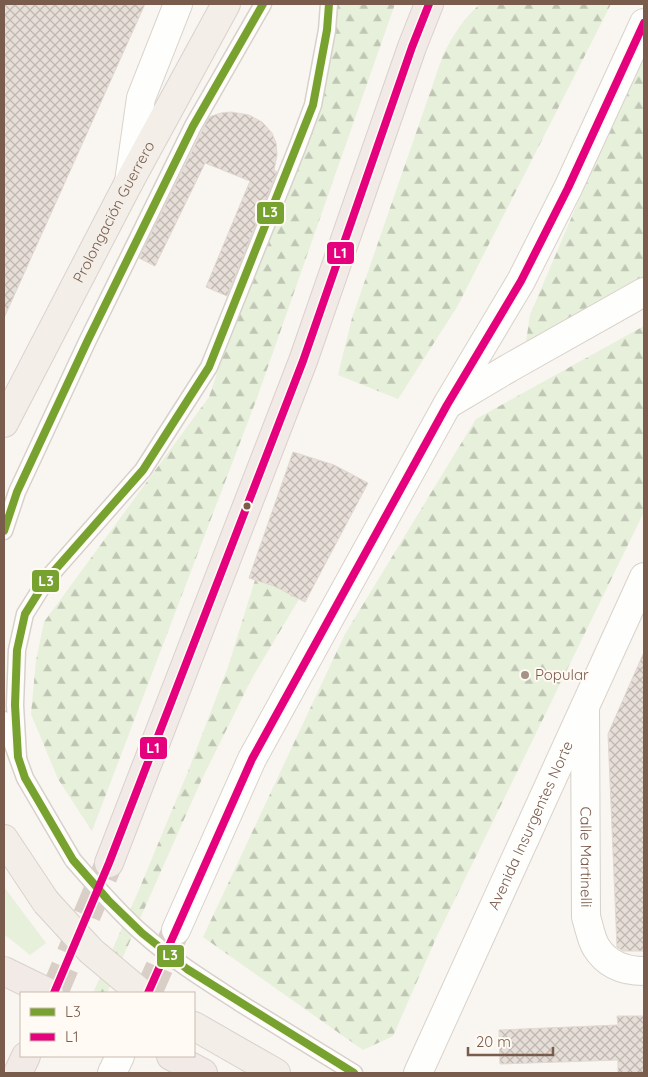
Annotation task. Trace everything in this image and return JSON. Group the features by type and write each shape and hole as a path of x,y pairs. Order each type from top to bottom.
{"highway":[{"path":"109,863 303,361 412,47 429,4"},
{"path":"11,973 47,992"},
{"path":"18,1073 26,1057"}],"main road":[{"path":"128,184 141,98 178,4"},
{"name":"Prolongación Guerrero","path":"4,417 226,4"},
{"path":"176,930 252,759 447,406 521,281 568,188 644,22"},
{"path":"447,406 509,368 644,292"},
{"name":"Avenida Insurgentes Norte","path":"418,1073 644,577"},
{"name":"Calle Martinelli","path":"584,708 586,917 596,947 609,962 630,971 644,971"},
{"path":"4,839 46,902 91,951 140,992"},
{"path":"195,1027 276,1073"},
{"path":"112,1073 120,1057"}],"lane":[{"path":"4,531 17,492 159,195 193,126 263,4"},
{"path":"18,757 15,705 17,650 25,614 47,579 143,470 209,367 313,105 325,40 329,4"},
{"path":"4,720 25,778 73,860 108,900 142,933 187,969 354,1073"}],"green space":[{"path":"330,4 395,4 257,398 92,831 58,779 31,714 36,661 44,622 209,397 310,96"},
{"path":"480,4 611,4 457,307 398,399 338,375 352,318 443,55 468,15"},
{"path":"644,47 644,281 544,338 526,342 530,315"},
{"path":"644,326 644,512 437,936 393,1036 363,1050 203,937 345,634 476,419"},
{"path":"255,580 273,585 299,599 252,678 201,781 107,992 93,992 138,892 187,774 228,667"},
{"path":"4,887 46,943 30,955 4,934"}],"building":[{"path":"4,4 145,4 4,318"},
{"path":"231,112 249,115 262,122 272,133 276,143 277,155 274,170 277,172 227,296 206,287 250,181 205,163 155,266 139,258 209,117"},
{"path":"293,452 334,465 368,483 305,602 274,586 249,578"},
{"path":"644,652 644,951 623,951 617,947 608,734"},
{"path":"617,1016 644,1016 644,1073 618,1073 618,1060 500,1064 499,1030 618,1025"}],"tunnel":[{"path":"54,992 109,863"},
{"path":"148,992 176,930"}],"transit line":[{"name":"L3","path":"4,531 17,492 87,342 193,126 263,4"},
{"name":"L3","path":"329,4 327,30 313,105 209,367 143,470 47,579 25,614 17,650 15,705 18,757 25,778 73,860 108,900 142,933 187,969 354,1073"},
{"name":"L1","path":"54,992 109,863 303,361 412,47 429,4"},
{"name":"L1","path":"148,992 252,759 447,405 521,281 568,188 644,23"}],"place":[{"name":"Popular","path":"525,675"}]}
